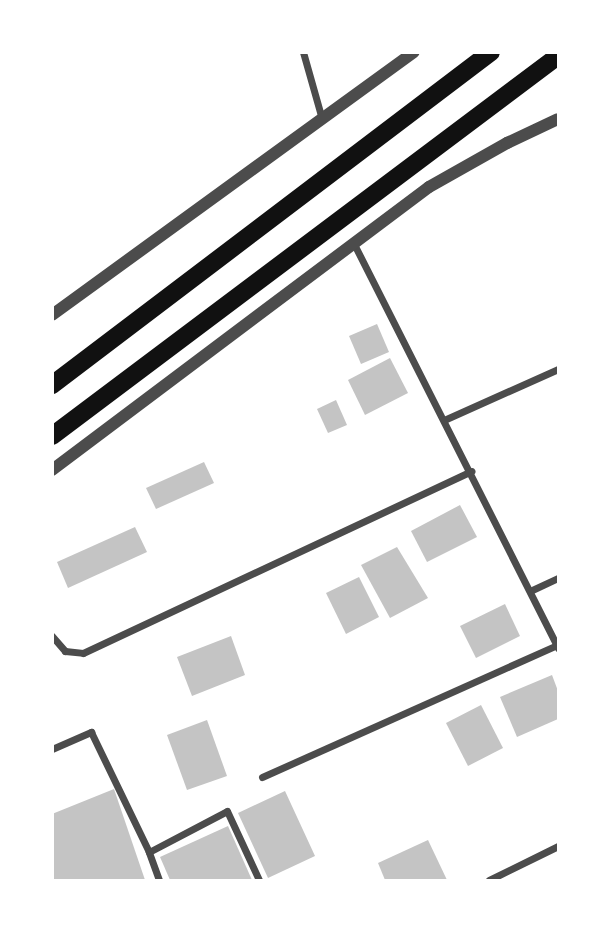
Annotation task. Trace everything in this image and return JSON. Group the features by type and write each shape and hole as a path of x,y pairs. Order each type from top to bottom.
{"main road":[{"path":"52,385 491,52"},
{"path":"52,436 558,56"}],"street":[{"path":"303,52 322,119"},
{"path":"52,315 414,52"},
{"path":"52,470 429,187 507,143 558,119"},
{"path":"262,777 558,646 354,244"},
{"path":"444,419 558,369"},
{"path":"52,636 65,651 83,653 471,471"},
{"path":"530,591 558,578"},
{"path":"52,749 91,732 149,852 159,880"},
{"path":"149,852 227,811 258,880"},
{"path":"489,880 558,846"}],"building":[{"path":"377,324 389,352 361,364 349,336"},
{"path":"390,358 408,393 365,415 348,380"},
{"path":"336,400 347,425 328,433 317,409"},
{"path":"204,462 214,483 156,509 146,488"},
{"path":"460,505 477,537 427,562 411,531"},
{"path":"135,527 147,552 68,588 57,562"},
{"path":"397,547 428,598 390,618 361,565"},
{"path":"359,577 379,617 346,634 326,593"},
{"path":"505,604 520,636 476,658 460,626"},
{"path":"231,636 245,675 192,696 177,657"},
{"path":"552,675 558,691 558,719 517,737 500,697"},
{"path":"481,705 503,748 468,766 446,723"},
{"path":"207,720 227,776 187,790 167,735"},
{"path":"114,789 145,880 52,880 52,814"},
{"path":"285,791 315,856 268,878 238,813"},
{"path":"228,826 252,880 170,880 160,857"},
{"path":"428,840 447,880 385,880 378,863"}]}
